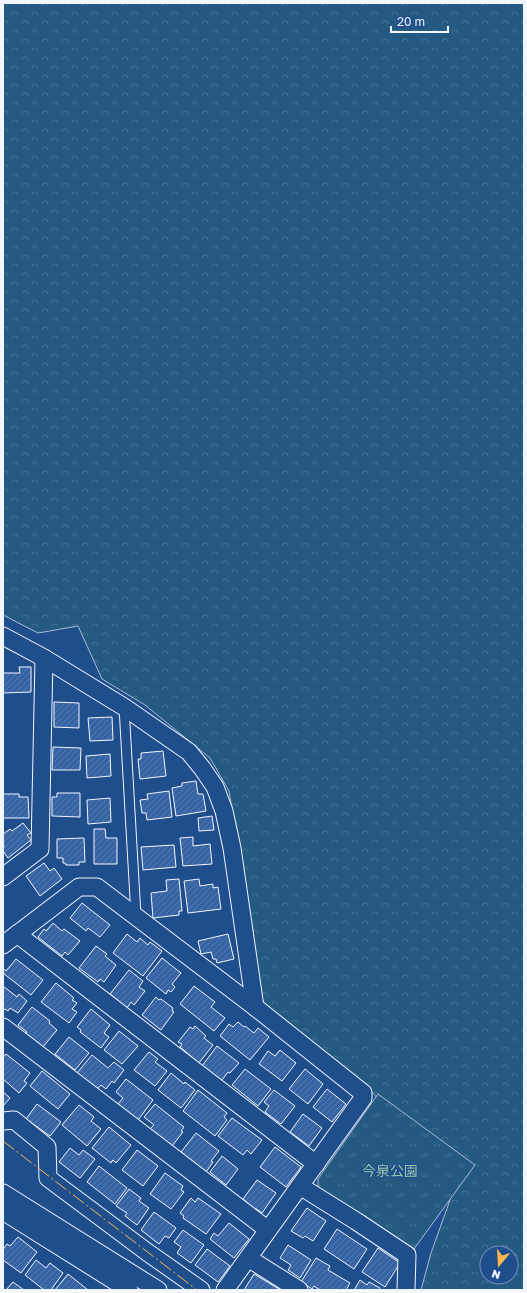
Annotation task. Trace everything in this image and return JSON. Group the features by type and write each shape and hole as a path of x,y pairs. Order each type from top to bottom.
{"street":[{"path":"3,636 44,658 124,707 189,752 202,768 214,787 224,811 232,848 255,1007"},
{"path":"3,877 40,849 44,658"},
{"path":"3,945 79,887 97,888 255,1007 363,1093 363,1098 225,1290"},
{"path":"17,934 316,1164"},
{"path":"3,1027 268,1230"},
{"path":"3,1121 14,1120 47,1148 48,1178 147,1252 201,1290"},
{"path":"300,1186 356,1220 407,1255 406,1290"},
{"path":"3,1193 158,1290"},
{"path":"3,1211 129,1290"},
{"path":"248,1258 299,1290"}],"lane":[{"path":"124,707 136,916"}],"green space":[{"path":"3,3 524,3 524,1290 421,1290 431,1253 460,1172 401,1123 367,1087 263,1002 229,791 210,758 145,705 102,679 78,626 38,633 3,615"},
{"name":"今泉公園","path":"378,1094 475,1165 414,1249 318,1189 318,1179"}],"building":[{"path":"19,667 31,667 31,692 3,693 3,673 20,673"},
{"path":"54,702 79,703 79,728 54,727"},
{"path":"112,717 113,740 90,741 88,718"},
{"path":"53,747 81,748 80,770 52,770"},
{"path":"163,751 166,776 140,779 138,759 141,759 141,753"},
{"path":"110,754 111,776 87,778 86,756"},
{"path":"196,781 198,794 203,794 206,811 176,816 172,788 182,786 182,783"},
{"path":"169,791 172,817 147,820 146,813 142,813 140,800 148,799 147,794"},
{"path":"57,793 80,793 80,817 52,816 52,797 57,797"},
{"path":"3,794 19,794 19,797 28,797 29,818 3,818"},
{"path":"110,798 111,822 88,824 87,800"},
{"path":"212,816 214,830 199,831 198,818"},
{"path":"23,823 31,833 27,835 31,840 8,858 3,851 3,834 10,829 12,831"},
{"path":"94,829 105,829 106,838 117,838 117,864 94,864"},
{"path":"193,837 193,846 210,844 212,864 183,866 180,838"},
{"path":"84,838 85,862 79,862 79,865 66,865 63,863 63,858 57,858 57,839"},
{"path":"174,845 176,867 143,870 141,847"},
{"path":"44,863 50,871 54,868 62,879 40,896 26,876"},
{"path":"179,879 182,911 179,911 179,915 153,918 151,893 167,891 166,880"},
{"path":"199,879 200,886 213,884 213,888 218,887 221,909 188,913 184,881"},
{"path":"82,903 110,925 100,937 88,928 86,931 70,918"},
{"path":"53,923 62,931 64,929 80,941 68,955 65,952 62,956 38,937 44,929 46,931"},
{"path":"127,934 137,942 140,938 148,945 150,942 162,951 143,976 113,953"},
{"path":"228,934 234,959 217,963 216,959 213,959 211,952 201,954 198,941"},
{"path":"96,946 107,954 105,956 116,965 104,982 100,979 98,982 79,968"},
{"path":"162,958 181,973 172,984 175,987 171,992 168,990 166,994 146,978"},
{"path":"16,959 43,980 31,995 3,973 3,968 6,971"},
{"path":"129,970 143,981 139,987 145,991 134,1005 131,1002 127,1008 110,994"},
{"path":"56,983 74,998 72,1000 77,1003 72,1009 77,1012 69,1023 41,1002"},
{"path":"3,986 17,997 19,994 27,1001 18,1013 10,1008 8,1011 5,1009 3,1011"},
{"path":"194,986 215,1002 211,1007 225,1018 214,1031 180,1004"},
{"path":"156,997 173,1008 172,1011 174,1012 161,1030 142,1015"},
{"path":"32,1007 50,1021 49,1023 57,1030 42,1048 25,1034 27,1032 18,1025"},
{"path":"91,1009 110,1025 104,1033 109,1037 101,1048 80,1032 81,1030 77,1027"},
{"path":"238,1022 254,1033 258,1028 269,1037 250,1060 220,1036 229,1024 233,1027"},
{"path":"195,1026 206,1036 204,1038 213,1045 199,1063 180,1047 182,1044 178,1042 190,1027 193,1029"},
{"path":"119,1031 138,1046 122,1064 104,1050"},
{"path":"69,1037 89,1053 75,1070 55,1054"},
{"path":"217,1046 239,1063 230,1073 228,1072 221,1081 202,1066"},
{"path":"280,1050 296,1063 282,1081 259,1064 268,1051 275,1056"},
{"path":"149,1052 158,1059 155,1062 167,1071 155,1086 134,1070"},
{"path":"6,1054 30,1073 24,1081 27,1083 19,1093 3,1079 3,1057"},
{"path":"92,1055 108,1068 114,1062 124,1070 114,1083 112,1081 106,1089 101,1085 97,1089 77,1073"},
{"path":"245,1069 271,1089 258,1106 232,1085"},
{"path":"305,1069 323,1084 308,1104 289,1089"},
{"path":"42,1071 70,1094 58,1109 30,1086"},
{"path":"171,1073 184,1084 185,1082 195,1090 181,1108 158,1090"},
{"path":"126,1079 153,1100 138,1120 118,1104 123,1098 116,1092"},
{"path":"327,1089 346,1104 332,1122 313,1107"},
{"path":"198,1090 227,1113 224,1117 227,1120 215,1136 183,1111"},
{"path":"274,1090 295,1106 281,1124 265,1112 269,1106 264,1102"},
{"path":"3,1092 10,1098 3,1106"},
{"path":"37,1104 61,1122 50,1136 26,1119"},
{"path":"155,1104 184,1127 181,1131 183,1132 172,1146 150,1129 154,1125 144,1117"},
{"path":"79,1105 94,1117 91,1121 101,1129 87,1146 62,1125"},
{"path":"303,1114 322,1128 309,1146 290,1132"},
{"path":"232,1118 262,1140 251,1154 247,1150 243,1155 218,1136"},
{"path":"109,1127 131,1145 116,1163 113,1160 111,1163 92,1148"},
{"path":"196,1133 219,1151 211,1161 213,1162 206,1172 181,1152"},
{"path":"275,1147 301,1167 286,1187 260,1167"},
{"path":"70,1148 79,1155 83,1150 95,1159 80,1178 59,1162"},
{"path":"137,1150 158,1166 143,1186 122,1170"},
{"path":"222,1156 238,1169 226,1185 210,1172"},
{"path":"99,1166 127,1188 115,1204 87,1182"},
{"path":"165,1173 183,1186 181,1190 184,1192 171,1209 150,1194"},
{"path":"257,1180 276,1193 262,1213 255,1208 254,1210 248,1206 249,1204 243,1199"},
{"path":"129,1189 141,1198 139,1201 149,1208 137,1225 125,1216 127,1213 116,1206"},
{"path":"191,1198 195,1202 198,1198 221,1214 206,1234 183,1218 184,1216 180,1213"},
{"path":"307,1208 326,1221 313,1241 305,1236 303,1238 291,1231"},
{"path":"154,1212 176,1228 169,1238 165,1236 159,1244 141,1230"},
{"path":"229,1223 249,1239 234,1258 210,1239 214,1233 218,1236"},
{"path":"337,1229 367,1249 354,1269 324,1249"},
{"path":"183,1230 204,1245 191,1263 177,1253 181,1247 174,1242"},
{"path":"18,1237 37,1252 21,1273 3,1260 3,1249 7,1244 10,1246"},
{"path":"288,1245 311,1260 300,1278 288,1270 291,1265 280,1258"},
{"path":"378,1248 400,1263 385,1287 362,1272"},
{"path":"207,1249 230,1266 218,1282 195,1265"},
{"path":"316,1258 330,1266 328,1270 350,1283 346,1290 320,1290 314,1286 312,1289 301,1282"},
{"path":"36,1260 46,1268 50,1263 63,1273 51,1290 44,1290 25,1275"},
{"path":"68,1274 88,1290 55,1290"},
{"path":"254,1274 279,1289 244,1290"},
{"path":"360,1280 367,1285 369,1282 380,1288 379,1290 354,1290"},
{"path":"13,1282 24,1290 6,1290"}],"power":[{"path":"3,1141 197,1290"}]}
